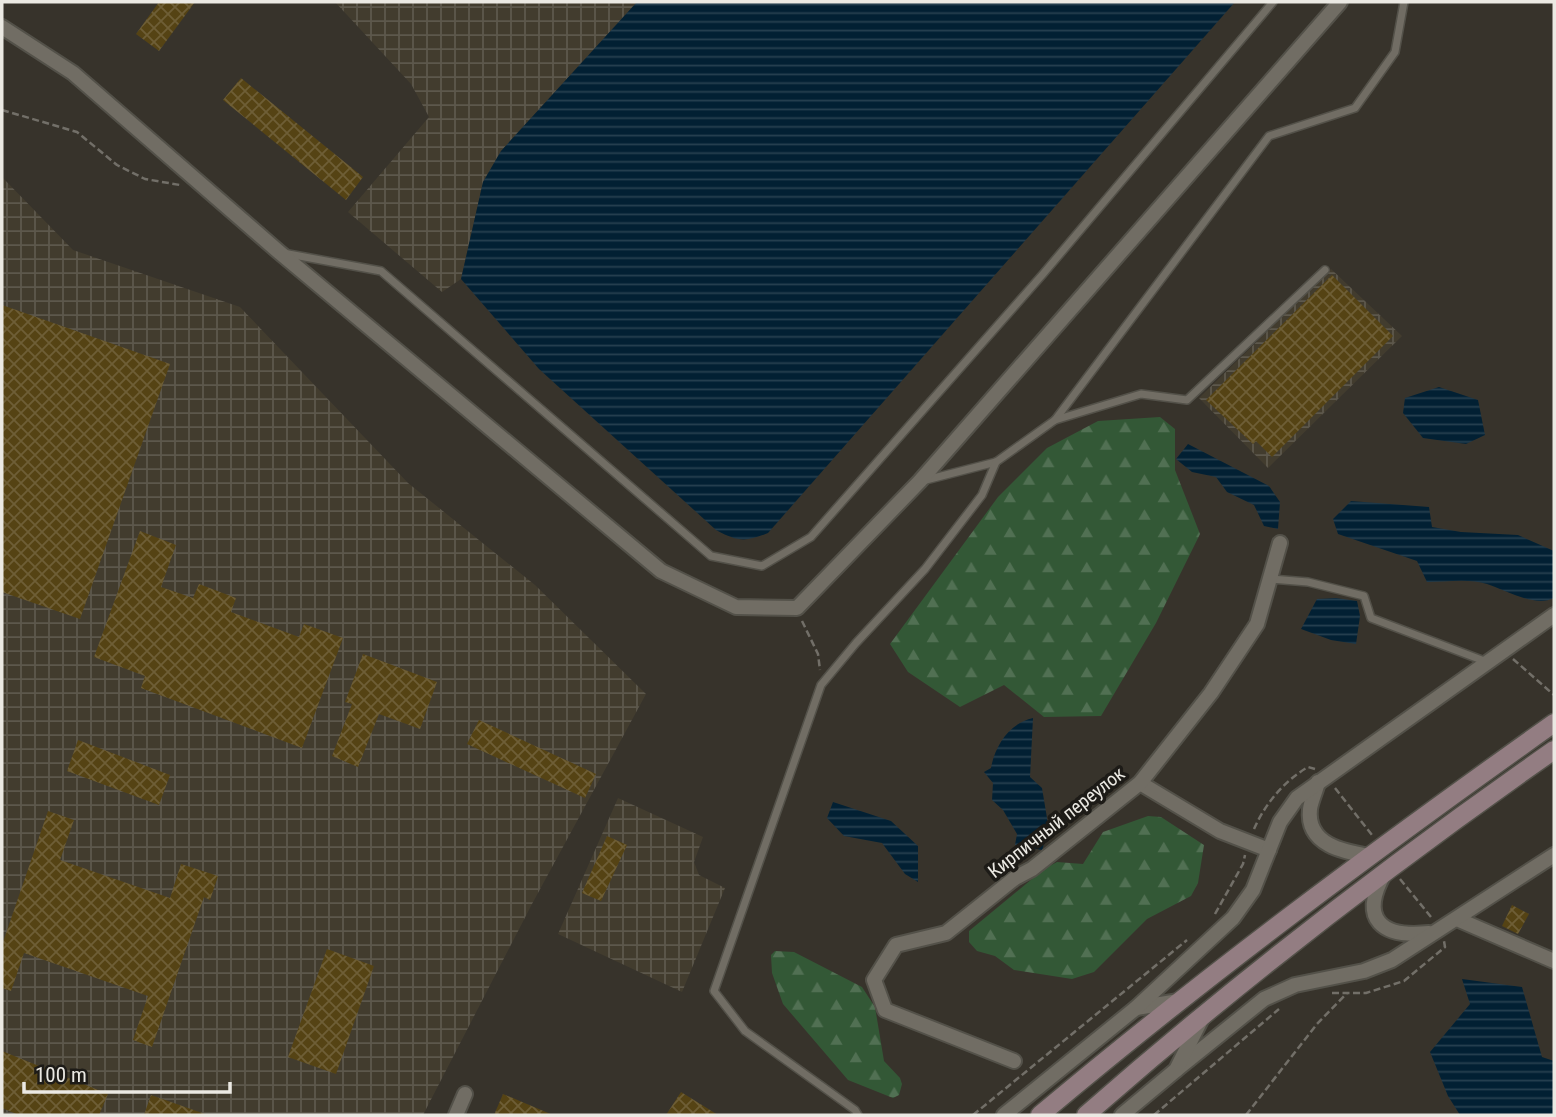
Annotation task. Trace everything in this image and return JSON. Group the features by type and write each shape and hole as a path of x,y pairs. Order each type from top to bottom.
{"main road":[{"path":"1040,1115 1373,848 1554,723"},
{"path":"1086,1115 1203,1016 1393,875 1459,816 1554,750"}],"street":[{"path":"2,27 73,73 279,252 661,572 736,607 797,608 920,481 1340,2"},
{"name":"Кирпичный переулок","path":"1014,1061 885,1010 874,980 896,944 946,933 1140,783 1211,693 1257,624 1280,542"},
{"path":"1004,1115 1136,1008 1233,918 1253,890 1280,822 1297,798 1554,615"},
{"path":"1322,780 1309,811 1314,832 1328,846 1344,852 1373,848"},
{"path":"1140,783 1220,831 1269,850"},
{"path":"1122,1115 1264,999 1295,985 1364,971 1392,960 1554,855"},
{"path":"1393,875 1376,890 1373,905 1377,920 1389,932 1408,936 1437,931"},
{"path":"1457,919 1554,961"},
{"path":"1136,1008 1179,1001"},
{"path":"1176,1070 1203,1016"},
{"path":"456,1115 466,1094"}],"lane":[{"path":"279,252 380,271 711,556 762,566 811,537 1043,274 1273,2"},
{"path":"920,481 996,462 1055,420 1269,136 1355,108 1395,52 1404,2"},
{"path":"1055,420 1141,394 1187,400 1325,270"},
{"path":"858,1115 855,1110 745,1031 714,991 821,685 925,569 982,495 996,462"},
{"path":"1270,579 1308,582 1364,596 1371,618 1487,662"}],"path":[{"path":"2,110 77,132 117,165 145,179 204,187"},
{"path":"797,608 818,654 821,685"},
{"path":"1502,651 1520,663 1554,695"},
{"path":"1212,920 1243,863 1248,840 1261,813 1282,787 1308,767 1318,770 1322,780 1348,802 1373,848"},
{"path":"1325,993 1366,993 1404,981 1445,947 1437,931 1393,875"},
{"path":"973,1115 1191,937"},
{"path":"1246,1115 1317,1024 1346,993"},
{"path":"1154,1115 1280,1008"}],"shaded area":[{"path":"335,2 637,2 501,151 483,182 461,279 442,292 348,212 429,117 411,84"},
{"path":"2,177 73,250 240,307 408,483 535,585 646,694 532,904 423,1115 2,1115"},
{"path":"1331,269 1402,336 1268,468 1199,398"},
{"path":"618,798 703,837 694,862 699,875 725,888 682,992 558,934"}],"green space":[{"path":"1160,417 1175,429 1175,470 1200,534 1156,623 1101,716 1044,717 1004,685 960,707 908,672 890,644 998,497 1047,448 1098,421"},
{"path":"1148,816 1161,817 1204,845 1198,883 1191,896 1147,919 1094,972 1072,979 1014,970 995,956 977,951 969,942 969,931 1044,869 1057,862 1083,864 1103,832"},
{"path":"775,951 794,952 862,987 875,1007 884,1061 900,1078 902,1084 899,1095 893,1098 848,1080 783,1004 772,973 771,955"}],"water":[{"path":"637,2 1235,2 768,533 742,539 716,530 539,369 461,279 483,182 501,151"},
{"path":"1439,387 1478,400 1485,435 1466,444 1423,438 1403,413 1405,398"},
{"path":"1188,444 1269,486 1280,502 1278,529 1264,526 1254,505 1227,492 1216,477 1192,472 1176,459"},
{"path":"1351,501 1429,507 1432,527 1461,532 1518,535 1554,551 1554,598 1546,601 1529,600 1473,581 1427,582 1417,561 1338,534 1333,519"},
{"path":"1317,599 1357,601 1360,616 1356,644 1331,640 1301,629"},
{"path":"1033,718 1030,777 1042,788 1049,830 1042,850 1015,845 1017,834 1003,810 992,800 993,783 984,772 991,768 996,751 1005,736 1017,725"},
{"path":"833,802 891,821 918,846 918,882 905,874 882,843 844,836 827,818"},
{"path":"1462,979 1522,987 1542,1057 1554,1061 1554,1115 1460,1115 1448,1096 1430,1052 1470,1004"}],"building":[{"path":"159,2 195,2 159,51 136,34"},
{"path":"241,78 363,177 346,200 223,100"},
{"path":"1332,275 1393,336 1272,457 1256,441 1253,444 1206,400"},
{"path":"2,305 170,364 80,619 2,592"},
{"path":"140,531 176,545 161,587 193,598 199,584 236,598 231,612 299,637 304,624 343,638 302,748 141,688 145,676 94,657"},
{"path":"363,654 437,682 420,729 379,714 358,767 332,756 352,704 345,702"},
{"path":"479,720 596,774 585,798 467,744"},
{"path":"78,740 170,775 159,805 67,771"},
{"path":"48,811 74,820 60,860 170,898 181,864 218,876 210,900 204,897 152,1047 133,1040 148,996 24,953 11,991 2,988 2,945"},
{"path":"607,836 627,845 601,901 582,893"},
{"path":"1512,905 1529,914 1518,934 1502,926"},
{"path":"327,949 374,966 336,1074 288,1057"},
{"path":"2,1051 108,1094 99,1115 19,1115 2,1108"},
{"path":"681,1092 718,1115 666,1115"},
{"path":"503,1094 553,1115 494,1115"},
{"path":"151,1095 205,1114 144,1115"}]}
